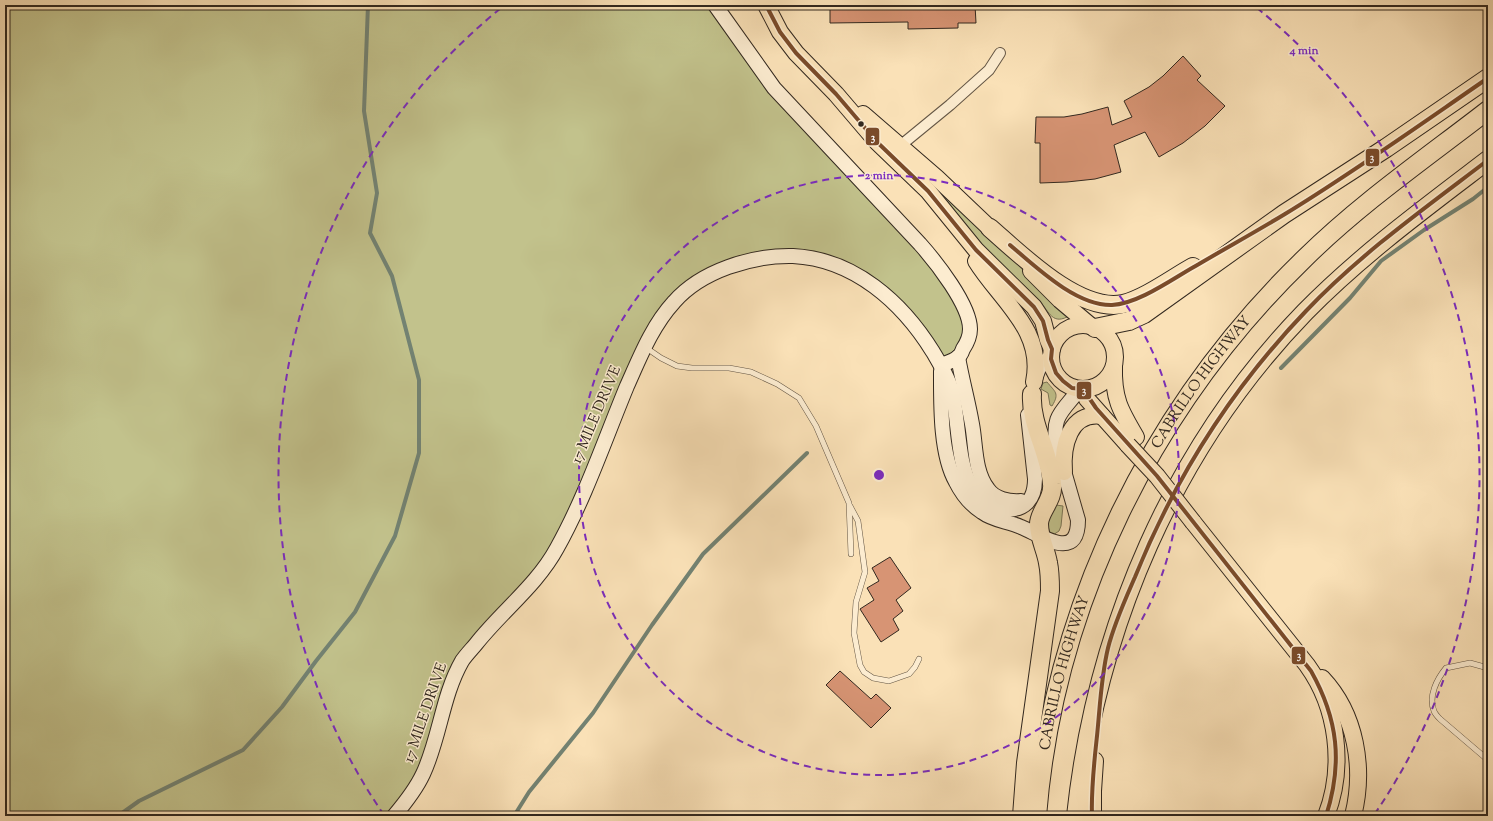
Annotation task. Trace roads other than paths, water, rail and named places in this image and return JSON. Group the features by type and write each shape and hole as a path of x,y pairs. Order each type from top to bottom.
{"highway":[{"path":"1094,327 1129,322 1144,314 1284,214 1386,148 1488,78"},
{"name":"CABRILLO HIGHWAY","path":"1037,816 1044,756 1055,702 1076,623 1094,570 1115,521 1140,473 1171,420 1198,380 1231,338 1267,296 1305,257 1366,204 1488,110"},
{"path":"1076,816 1087,736 1105,662 1131,586 1164,511 1204,441 1247,380 1286,332 1343,275 1384,239 1488,160"},
{"path":"990,228 1062,286 1095,302 1112,305 1127,302 1145,294 1284,214"},
{"path":"1022,816 1027,750 1050,591 1048,564 1041,537 1040,521 1050,497 1052,484 1032,412 1033,388"},
{"path":"1092,816 1093,766 1105,662"}],"main road":[{"path":"716,5 774,88 911,233 939,267 960,302 969,322 968,339 958,357 941,365 941,401 946,452 956,482 966,498 981,512 998,520 1020,527 1053,543 1063,544 1071,540 1076,534 1078,526 1077,515 1055,440 1055,430 1056,421 1062,409 1081,390"},
{"path":"766,5 773,21 787,43 836,94 867,131 923,186 993,267 1037,310 1043,321 1052,352 1054,369 1059,377 1072,388 1081,390 1094,388 1104,382 1111,373 1115,363"},
{"path":"836,94 864,114 937,178 990,228 1052,293 1094,327 1104,333 1111,342 1115,352 1114,388 1117,401 1132,441"},
{"path":"958,228 978,264 1012,307 1024,326 1035,354 1036,365 1028,418 1035,484 1035,489 1031,498 1022,501 1012,501 997,497 990,491 982,479 978,467 971,418 958,357"},
{"name":"17 MILE DRIVE","path":"394,816 406,802 423,775 431,754 451,686 463,661 482,637 546,567 557,550 645,346 660,319 675,300 707,276 752,260 794,256 815,259 834,265 873,284 905,313 923,336 941,365 952,391 964,465 970,484 978,495 987,502 1010,510 1020,507 1031,498"},
{"path":"1033,388 1039,368 1052,352 1055,341 1067,330 1079,326 1094,327"},
{"path":"1081,390 1102,416 1132,441 1157,476 1315,677 1323,694 1332,722 1336,741 1336,778 1326,816"},
{"path":"1064,472 1064,449 1067,438 1072,429 1077,423 1087,416 1102,416"},
{"path":"1307,665 1332,689 1342,706 1350,726 1357,758 1357,789 1354,814"}],"street":[{"path":"900,146 950,105 989,70 1000,53"}],"lane":[{"path":"645,346 661,358 676,366 692,368 729,368 751,372 776,384 799,398 816,426 858,521 865,572 856,602 854,633 860,664 864,672 873,678 889,681 909,674 919,659"},
{"path":"849,503 851,554"},
{"path":"1488,668 1470,663 1446,668 1436,681 1432,700 1434,711 1440,719 1488,760"}],"waterway":[{"path":"118,816 139,801 243,750 282,707 355,612 395,536 419,453 419,380 392,276 370,233 377,193 364,111 368,5"},
{"path":"1281,368 1350,298 1381,261 1424,230 1473,199 1488,187"},
{"path":"514,816 529,792 593,713 652,625 703,554 807,453"}]}
